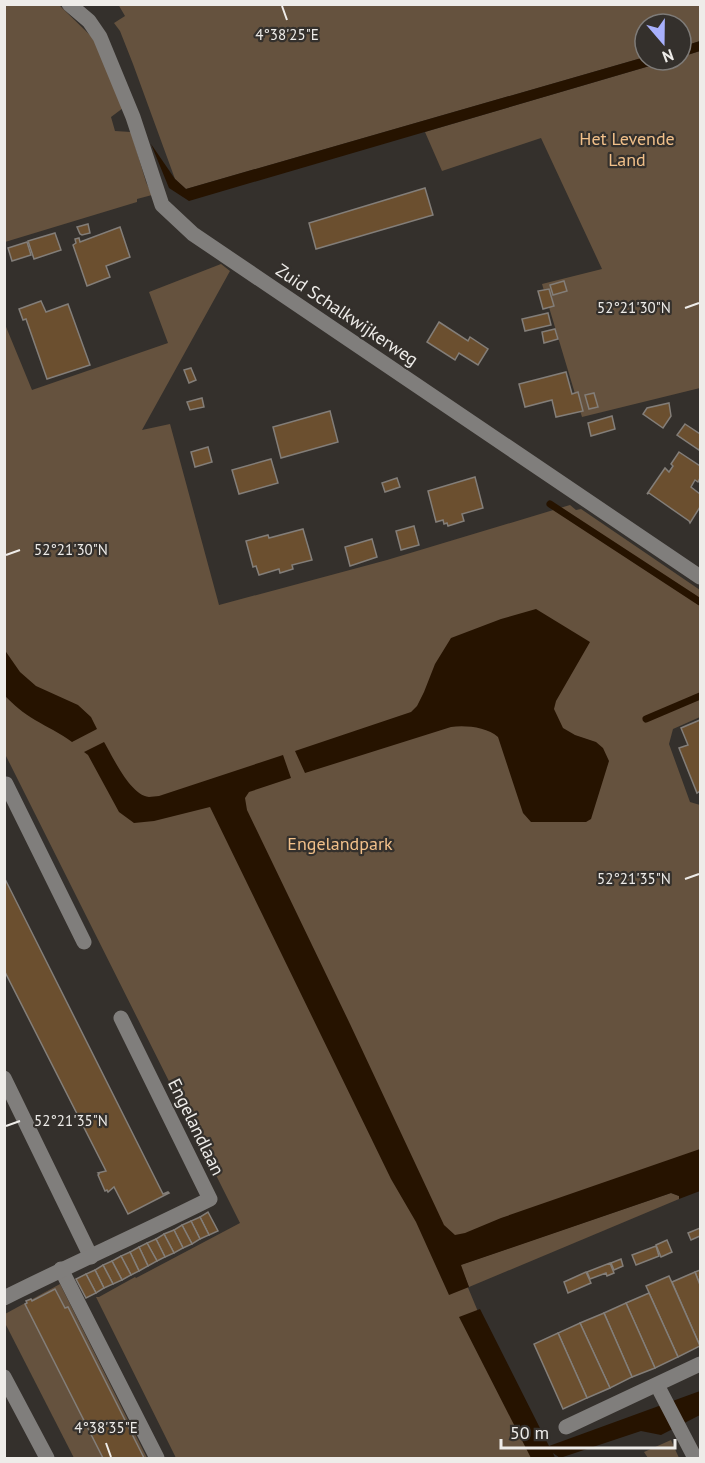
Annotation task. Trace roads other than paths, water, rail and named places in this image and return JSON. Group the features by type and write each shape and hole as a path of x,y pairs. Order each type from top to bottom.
{"street":[{"name":"Zuid Schalkwijkerweg","path":"69,4 89,21 100,37 133,117 162,205 193,234 700,577"},
{"path":"4,784 84,942"},
{"name":"Engelandlaan","path":"4,1298 210,1199 121,1018"},
{"path":"4,1078 91,1257"},
{"path":"61,1269 158,1458"},
{"path":"566,1427 660,1391 700,1364"},
{"path":"4,1377 46,1458"},
{"path":"660,1391 695,1458"}],"waterway":[{"path":"550,504 700,602"},
{"path":"646,719 700,696"}],"park label":[{"name":"Het Levende Land","path":"627,149"},
{"name":"Engelandpark","path":"340,844"}]}
